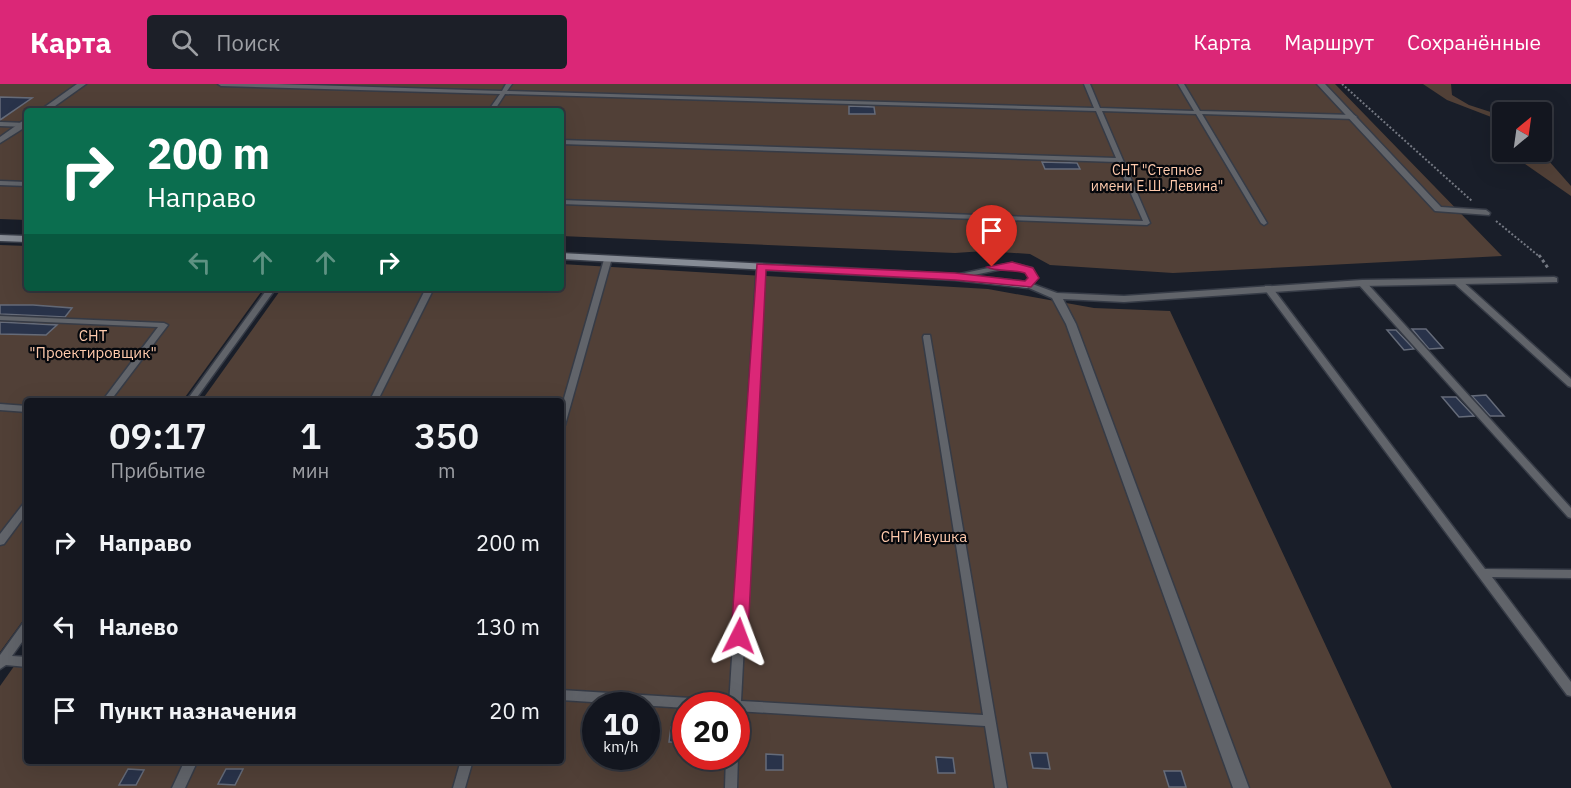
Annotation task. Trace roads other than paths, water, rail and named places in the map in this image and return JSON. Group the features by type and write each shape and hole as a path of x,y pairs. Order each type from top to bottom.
{"street":[{"path":"47,108 82,84"},
{"path":"1321,84 1438,209 1486,213"},
{"path":"0,141 24,125"},
{"path":"0,238 24,239"},
{"path":"564,256 955,277 1027,285 1056,296 1124,299 1362,283 1554,280"},
{"path":"1056,296 1071,324 1241,788"}],"lane":[{"path":"221,84 1354,117"},
{"path":"494,108 509,84"},
{"path":"564,202 1147,223 1087,84"},
{"path":"1181,84 1264,223"},
{"path":"0,124 24,124"},
{"path":"564,142 1119,160"},
{"path":"0,183 24,184"},
{"path":"564,414 608,258"},
{"path":"955,277 1012,265 1029,270 1033,278 1027,285"},
{"path":"737,692 760,267"},
{"path":"1458,282 1571,384"},
{"path":"1362,283 1571,514"},
{"path":"1268,288 1571,692"},
{"path":"192,398 270,291"},
{"path":"375,398 428,291"},
{"path":"0,318 164,325 109,398"},
{"path":"927,337 1001,788"},
{"path":"0,408 24,409"},
{"path":"0,541 24,510"},
{"path":"0,524 14,524"},
{"path":"1482,573 1571,574"},
{"path":"1,662 24,630"},
{"path":"1,662 24,662"},
{"path":"564,695 672,702"},
{"path":"750,706 990,722"},
{"path":"178,788 190,764"},
{"path":"459,788 466,764"},
{"path":"731,788 732,770"}],"park label":[{"name":"СНТ \"Степное имени Е.Ш. Левина\"","path":"1157,178"},
{"name":"СНТ \"Проектировщик\"","path":"93,344"},
{"name":"СНТ Ивушка","path":"924,537"}]}
